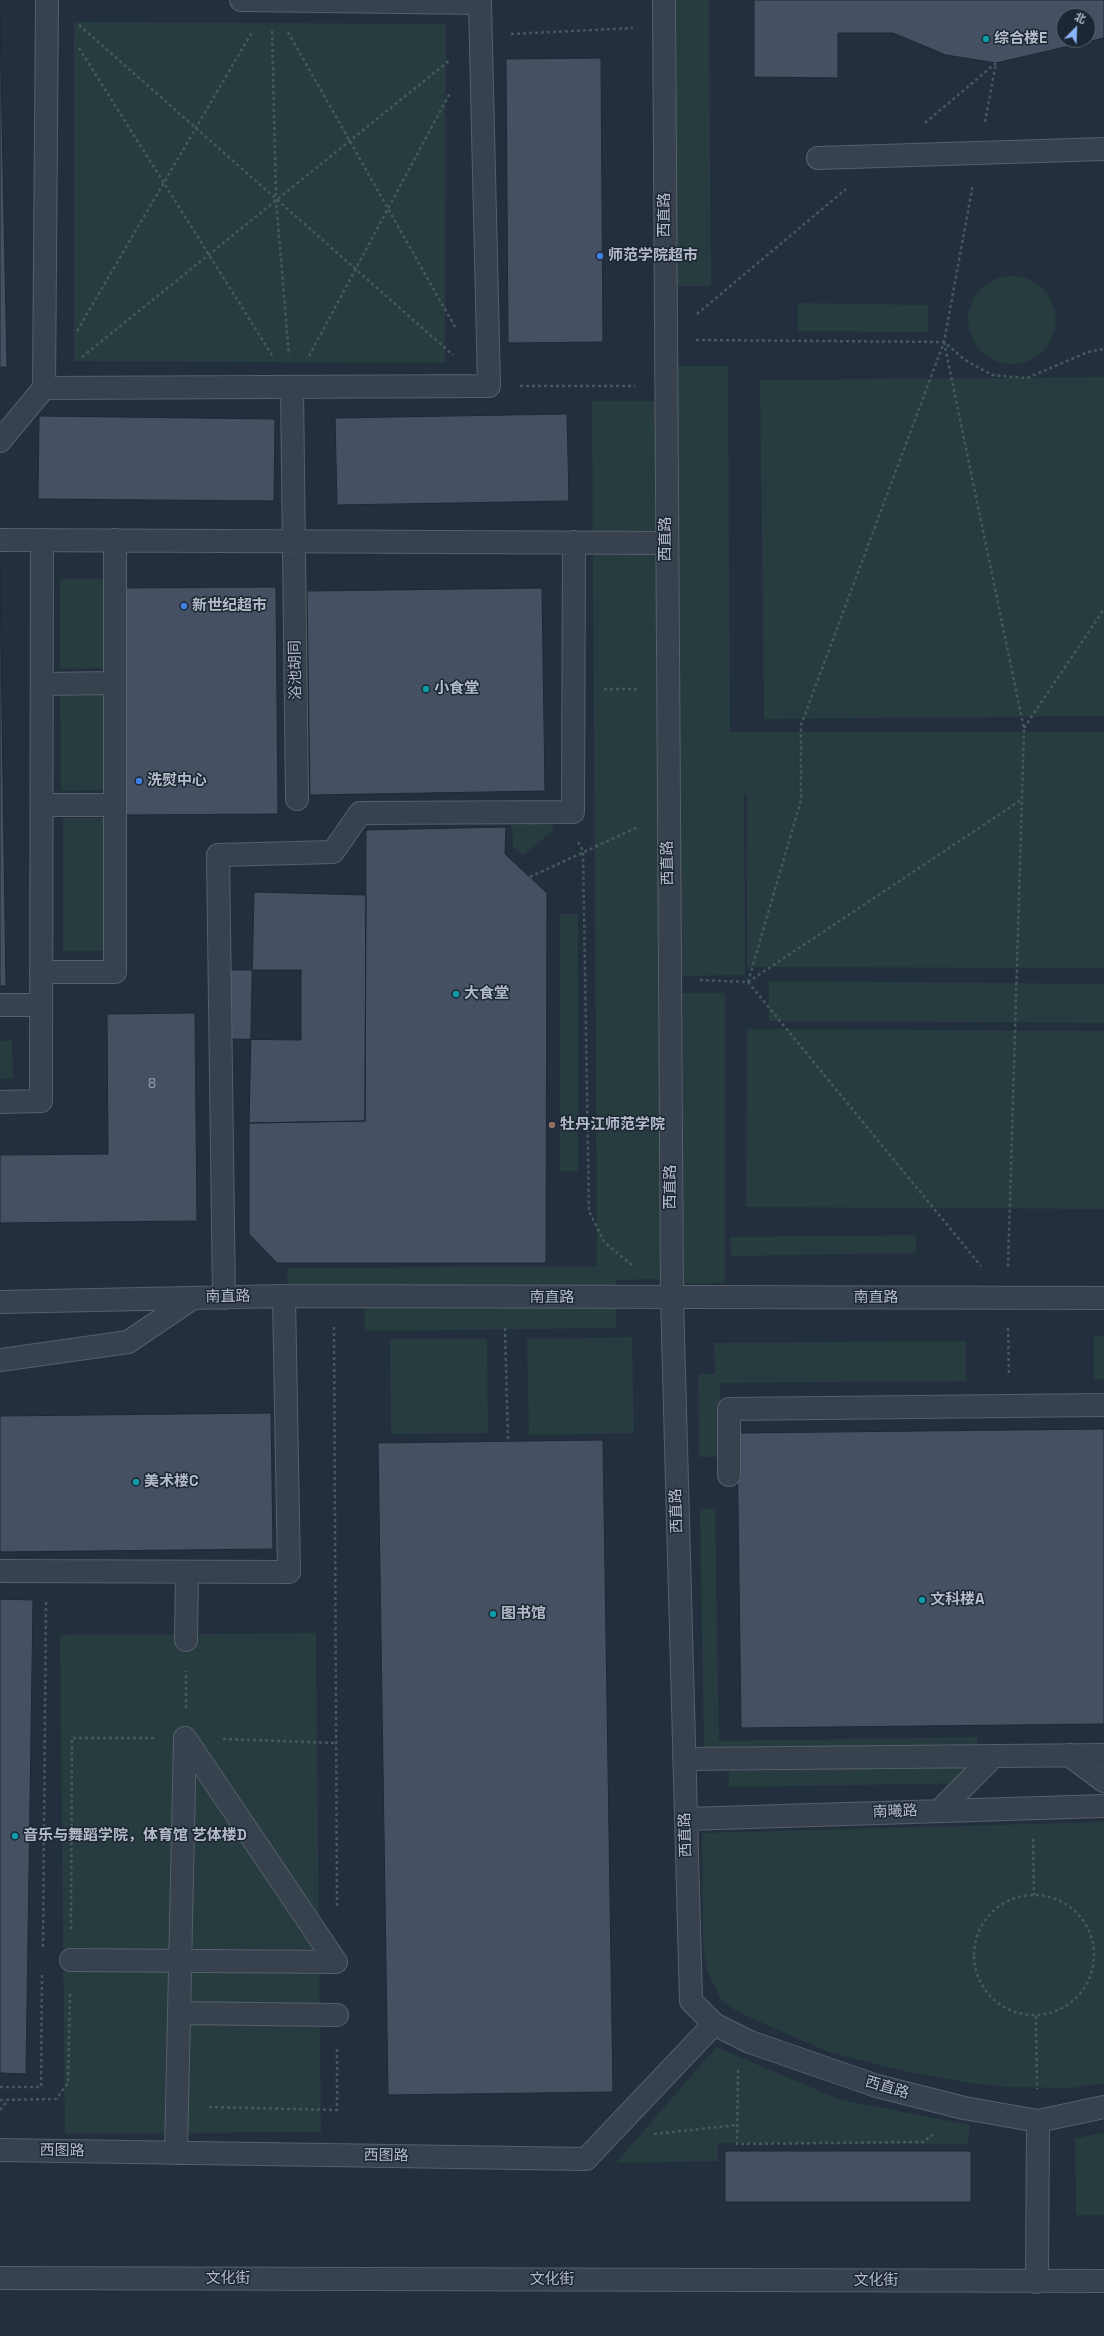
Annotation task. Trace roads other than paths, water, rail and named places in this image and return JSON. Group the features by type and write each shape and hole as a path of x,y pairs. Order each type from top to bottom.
{"street":[{"path":"0,441 44,388 47,0"},
{"path":"44,388 489,386 480,3 241,0"},
{"name":"西直路","path":"664,0 666,543 672,1298 691,2002 714,2024 750,2042 877,2086 964,2108 1038,2121"},
{"path":"818,158 1104,149"},
{"name":"浴池胡同","path":"292,388 297,799"},
{"path":"0,540 666,543"},
{"path":"0,1102 41,1101 42,540"},
{"path":"41,972 115,972 116,540"},
{"path":"224,1298 218,855 333,852 360,813 573,812 574,542"},
{"path":"42,684 115,683"},
{"path":"42,805 115,805"},
{"path":"0,1005 41,1005"},
{"path":"0,1571 289,1572 284,1296"},
{"name":"南直路","path":"0,1302 284,1296 1104,1298"},
{"path":"0,1360 128,1342 193,1298"},
{"path":"729,1475 729,1409 1104,1405"},
{"path":"186,1640 187,1572"},
{"path":"71,1960 180,1961 336,1962 185,1738 180,1961 176,2153"},
{"path":"1069,1755 1104,1781"},
{"path":"684,1759 1104,1755"},
{"path":"939,1811 994,1756"},
{"name":"南曦路","path":"686,1819 1104,1806"},
{"path":"179,2013 337,2015"},
{"name":"西图路","path":"0,2150 586,2159 714,2024"},
{"path":"1037,2282 1038,2121 1104,2107"},
{"name":"文化街","path":"0,2278 1104,2281"}],"place":[{"name":"综合楼E","path":"986,39"},
{"name":"师范学院超市","path":"600,256"},
{"name":"新世纪超市","path":"184,606"},
{"name":"小食堂","path":"426,689"},
{"name":"洗熨中心","path":"139,781"},
{"name":"大食堂","path":"456,994"},
{"name":"牡丹江师范学院","path":"552,1125"},
{"name":"美术楼C","path":"136,1482"},
{"name":"文科楼A","path":"922,1600"},
{"name":"图书馆","path":"493,1614"},
{"name":"音乐与舞蹈学院，体育馆 艺体楼D","path":"15,1836"}]}
